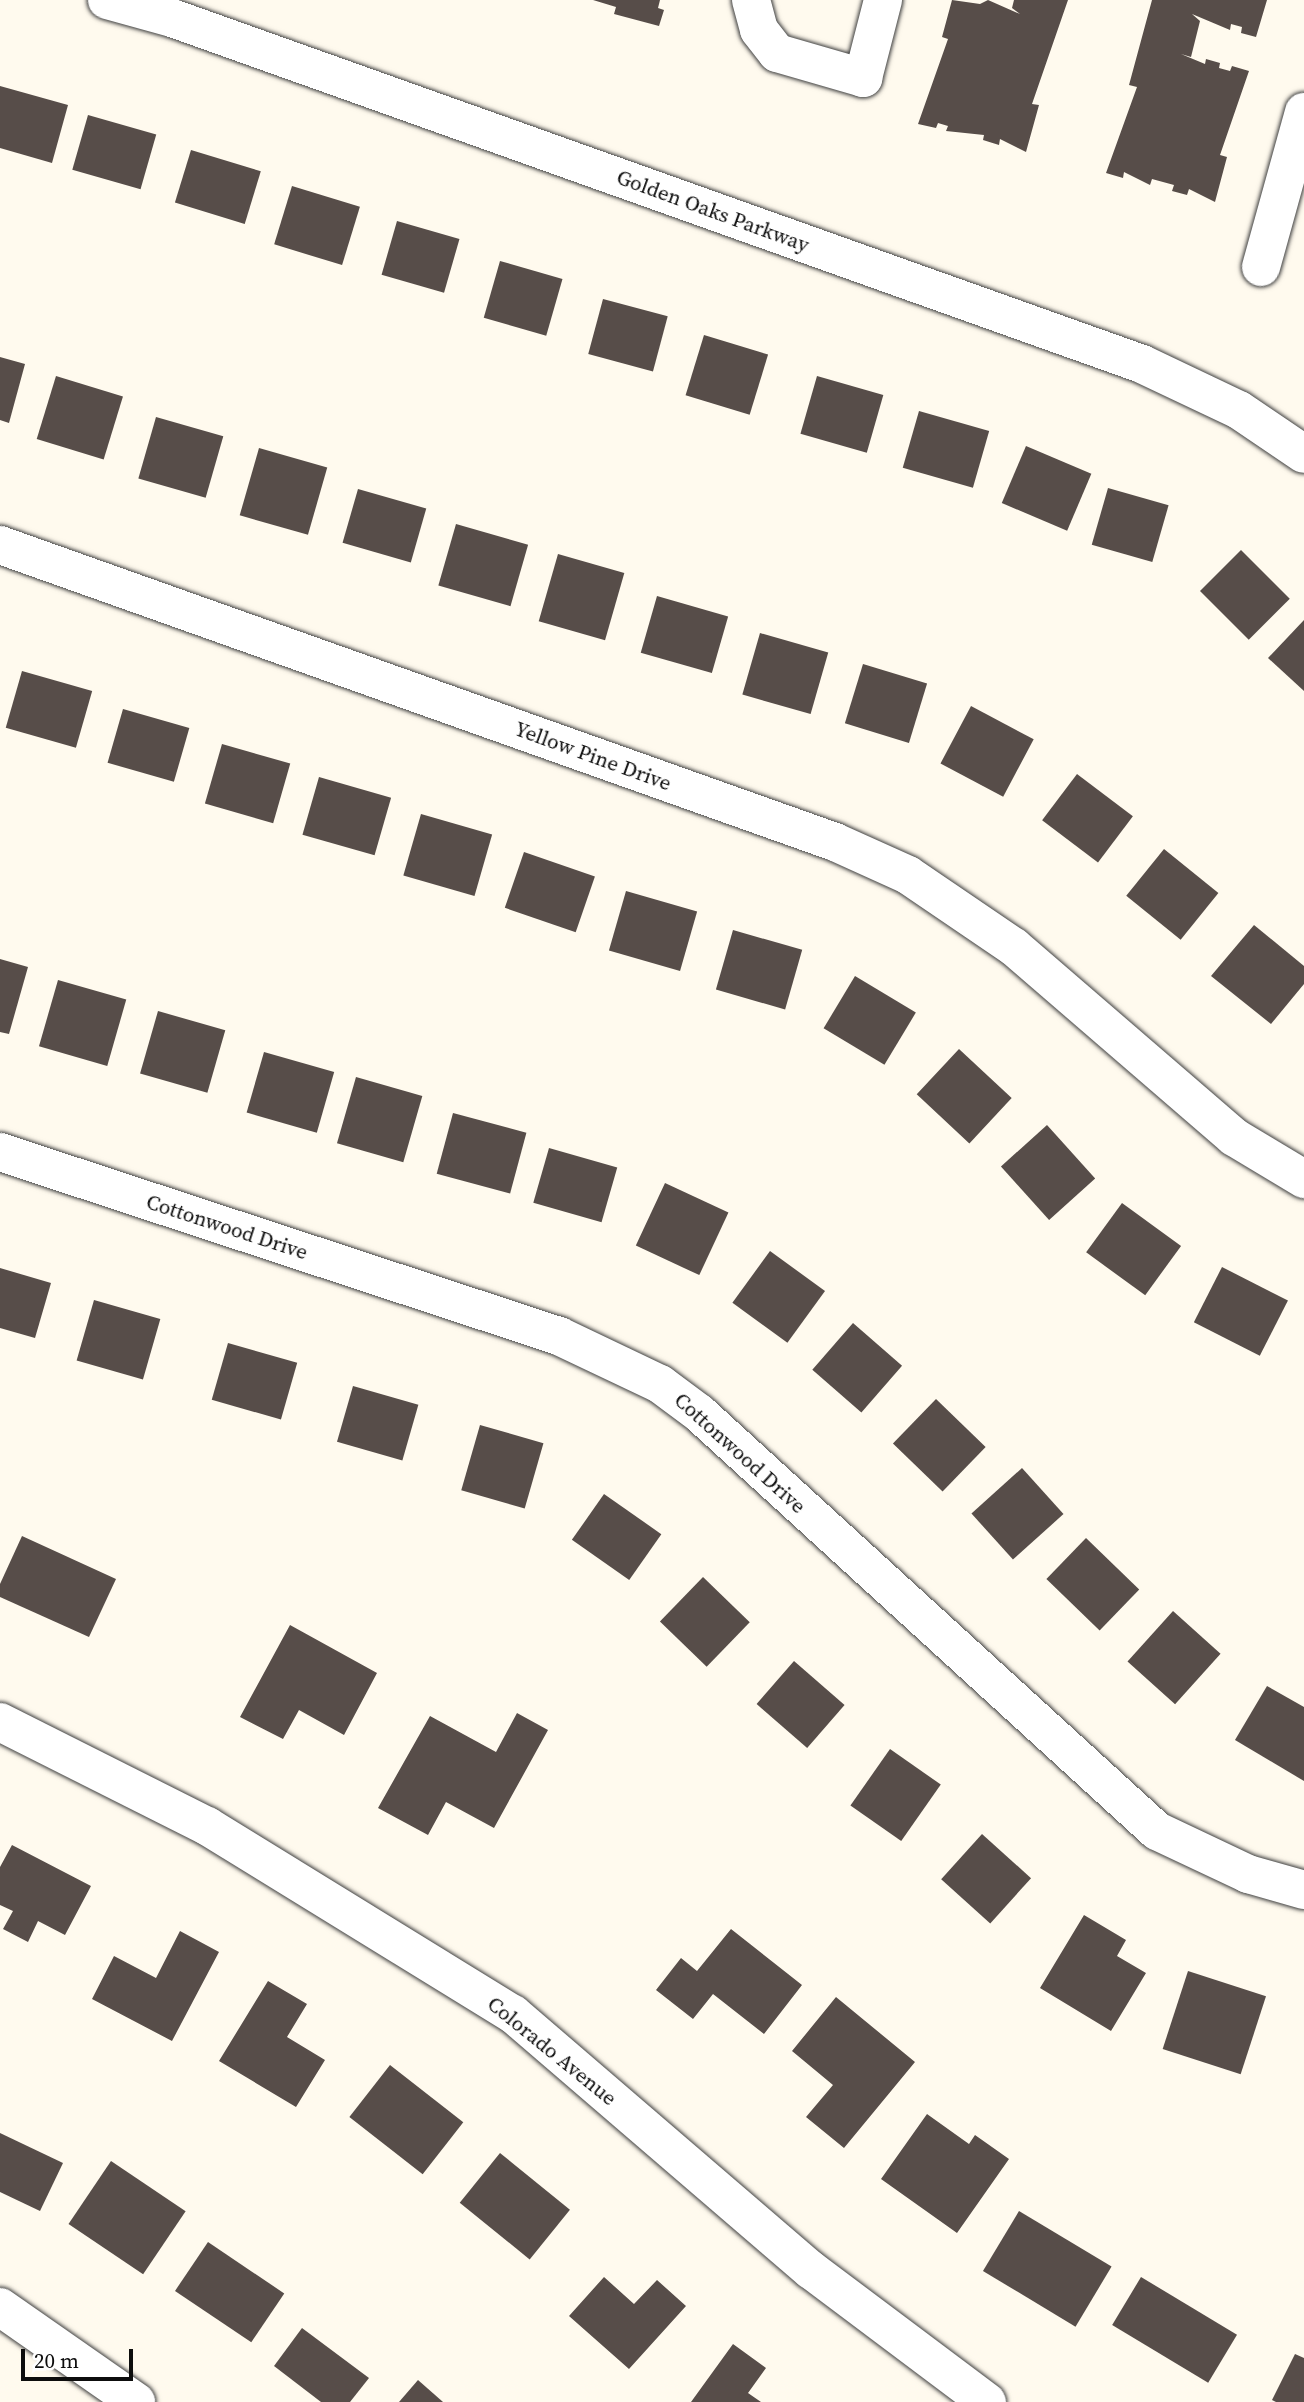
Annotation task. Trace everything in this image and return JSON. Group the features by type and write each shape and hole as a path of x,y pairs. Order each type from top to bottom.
{"street":[{"name":"Golden Oaks Parkway","path":"107,0 172,18 1142,364 1239,410 1304,454"},
{"path":"751,0 759,30 777,52 863,78 883,0"},
{"path":"1261,267 1304,112"},
{"name":"Yellow Pine Drive","path":"0,545 847,847 965,909 1234,1137 1304,1179"},
{"name":"Cottonwood Drive","path":"0,1152 559,1336 660,1384 699,1413 1157,1831 1248,1874 1304,1890"},
{"name":"Colorado Avenue","path":"0,1722 207,1826 513,2014 811,2270 987,2402"},
{"path":"0,2307 136,2402"}],"building":[{"path":"593,0 660,0 658,8 664,10 659,26 614,14 616,7"},
{"path":"952,0 980,4 988,0 1020,14 1012,8 1014,0 1068,0 1032,104 1039,105 1026,152 1000,139 999,145 983,140 984,135 946,131 948,126 938,123 936,128 918,124 948,39 942,37"},
{"path":"1152,0 1267,0 1256,37 1241,33 1242,27 1231,24 1230,30 1192,14 1200,21 1191,57 1181,54 1205,64 1206,59 1220,63 1219,68 1230,71 1232,66 1249,71 1220,155 1227,157 1215,202 1189,189 1187,195 1172,191 1174,185 1152,179 1150,185 1124,172 1123,178 1106,173 1137,87 1129,85"},
{"path":"0,86 68,105 52,163 0,148"},
{"path":"88,115 156,135 141,189 72,170"},
{"path":"191,150 261,171 245,224 175,203"},
{"path":"292,186 360,207 342,265 274,244"},
{"path":"397,221 459,239 444,293 382,275"},
{"path":"500,261 562,279 546,336 484,318"},
{"path":"603,299 668,316 653,371 588,354"},
{"path":"704,335 768,355 750,415 686,395"},
{"path":"0,357 25,364 9,423 0,420"},
{"path":"56,376 123,396 104,460 37,439"},
{"path":"817,376 883,395 867,453 800,434"},
{"path":"919,411 989,431 973,488 903,468"},
{"path":"156,417 223,436 206,498 138,479"},
{"path":"1026,446 1091,474 1067,531 1002,503"},
{"path":"259,448 327,468 308,535 240,515"},
{"path":"1108,488 1169,505 1152,562 1092,545"},
{"path":"358,489 426,509 411,562 343,543"},
{"path":"456,524 528,545 510,606 438,586"},
{"path":"1241,550 1290,599 1249,640 1200,591"},
{"path":"558,554 624,573 605,640 539,621"},
{"path":"657,596 728,616 712,673 641,653"},
{"path":"1304,620 1304,691 1268,658"},
{"path":"760,633 828,653 811,714 742,695"},
{"path":"863,664 927,684 909,743 845,723"},
{"path":"22,671 92,691 76,748 6,728"},
{"path":"971,706 1034,739 1003,797 940,763"},
{"path":"123,709 189,728 174,782 108,763"},
{"path":"222,744 290,764 273,823 205,804"},
{"path":"1077,774 1133,816 1098,862 1042,820"},
{"path":"319,777 391,798 375,855 302,835"},
{"path":"421,814 492,834 474,896 403,876"},
{"path":"1164,849 1218,893 1181,940 1126,896"},
{"path":"524,852 595,876 576,932 505,908"},
{"path":"626,891 697,911 680,971 609,951"},
{"path":"1254,925 1304,966 1304,984 1271,1024 1211,976"},
{"path":"733,930 802,950 785,1009 716,990"},
{"path":"0,959 28,967 9,1034 0,1032"},
{"path":"855,976 916,1013 884,1065 824,1028"},
{"path":"58,980 126,1000 107,1066 39,1046"},
{"path":"158,1011 225,1030 207,1093 140,1073"},
{"path":"959,1049 1012,1098 969,1143 917,1094"},
{"path":"264,1052 334,1072 317,1133 247,1113"},
{"path":"356,1077 422,1096 403,1162 337,1143"},
{"path":"453,1113 526,1133 510,1194 437,1174"},
{"path":"1047,1125 1095,1179 1049,1220 1001,1166"},
{"path":"549,1148 617,1168 602,1222 533,1203"},
{"path":"665,1183 728,1213 699,1275 636,1246"},
{"path":"1122,1203 1181,1246 1145,1295 1086,1252"},
{"path":"770,1251 825,1291 787,1343 732,1303"},
{"path":"1222,1267 1288,1301 1260,1356 1194,1322"},
{"path":"0,1268 51,1283 35,1338 0,1328"},
{"path":"94,1300 160,1319 143,1380 77,1361"},
{"path":"853,1323 902,1366 861,1412 812,1370"},
{"path":"228,1343 297,1363 281,1420 212,1400"},
{"path":"353,1386 418,1405 402,1460 337,1442"},
{"path":"936,1399 986,1447 943,1492 893,1444"},
{"path":"480,1425 543,1443 525,1509 461,1490"},
{"path":"1022,1468 1063,1514 1013,1560 971,1514"},
{"path":"604,1494 661,1534 629,1580 572,1540"},
{"path":"22,1536 116,1579 89,1637 0,1597 0,1584"},
{"path":"1086,1538 1139,1589 1100,1630 1046,1579"},
{"path":"703,1577 750,1622 707,1667 660,1622"},
{"path":"1173,1611 1221,1654 1175,1704 1127,1662"},
{"path":"290,1625 377,1673 344,1735 299,1710 283,1739 240,1717"},
{"path":"794,1661 845,1705 807,1748 757,1704"},
{"path":"1267,1686 1304,1707 1304,1781 1235,1740"},
{"path":"517,1713 548,1730 494,1828 446,1802 428,1835 378,1808 430,1716 496,1752"},
{"path":"890,1749 941,1785 901,1841 850,1806"},
{"path":"982,1834 1031,1878 990,1923 941,1879"},
{"path":"12,1845 91,1886 65,1935 38,1921 28,1942 3,1929 13,1911 0,1905 0,1867"},
{"path":"1084,1915 1126,1940 1117,1956 1146,1973 1111,2031 1040,1988"},
{"path":"731,1929 802,1985 764,2034 713,1994 693,2019 656,1990 681,1958 697,1971"},
{"path":"180,1931 219,1952 172,2041 92,1999 114,1956 156,1978"},
{"path":"1188,1971 1266,1996 1241,2074 1163,2049"},
{"path":"268,1981 307,2004 287,2037 325,2060 296,2107 219,2061"},
{"path":"836,1997 915,2062 844,2148 806,2117 833,2085 792,2051"},
{"path":"390,2065 463,2122 423,2174 349,2117"},
{"path":"927,2114 969,2144 975,2135 1009,2159 957,2233 881,2179"},
{"path":"0,2133 63,2163 40,2211 0,2192"},
{"path":"500,2153 570,2210 530,2259 460,2203"},
{"path":"111,2161 186,2211 143,2274 69,2224"},
{"path":"1019,2211 1112,2267 1076,2327 983,2271"},
{"path":"208,2242 284,2293 251,2342 175,2291"},
{"path":"604,2277 634,2304 657,2280 686,2306 629,2369 569,2316"},
{"path":"1141,2277 1237,2335 1208,2383 1112,2325"},
{"path":"302,2328 369,2378 350,2402 321,2402 274,2366"},
{"path":"733,2344 766,2368 748,2393 761,2402 691,2402"},
{"path":"1295,2354 1304,2358 1304,2402 1276,2402 1272,2400"},
{"path":"418,2380 443,2402 399,2402"}]}
